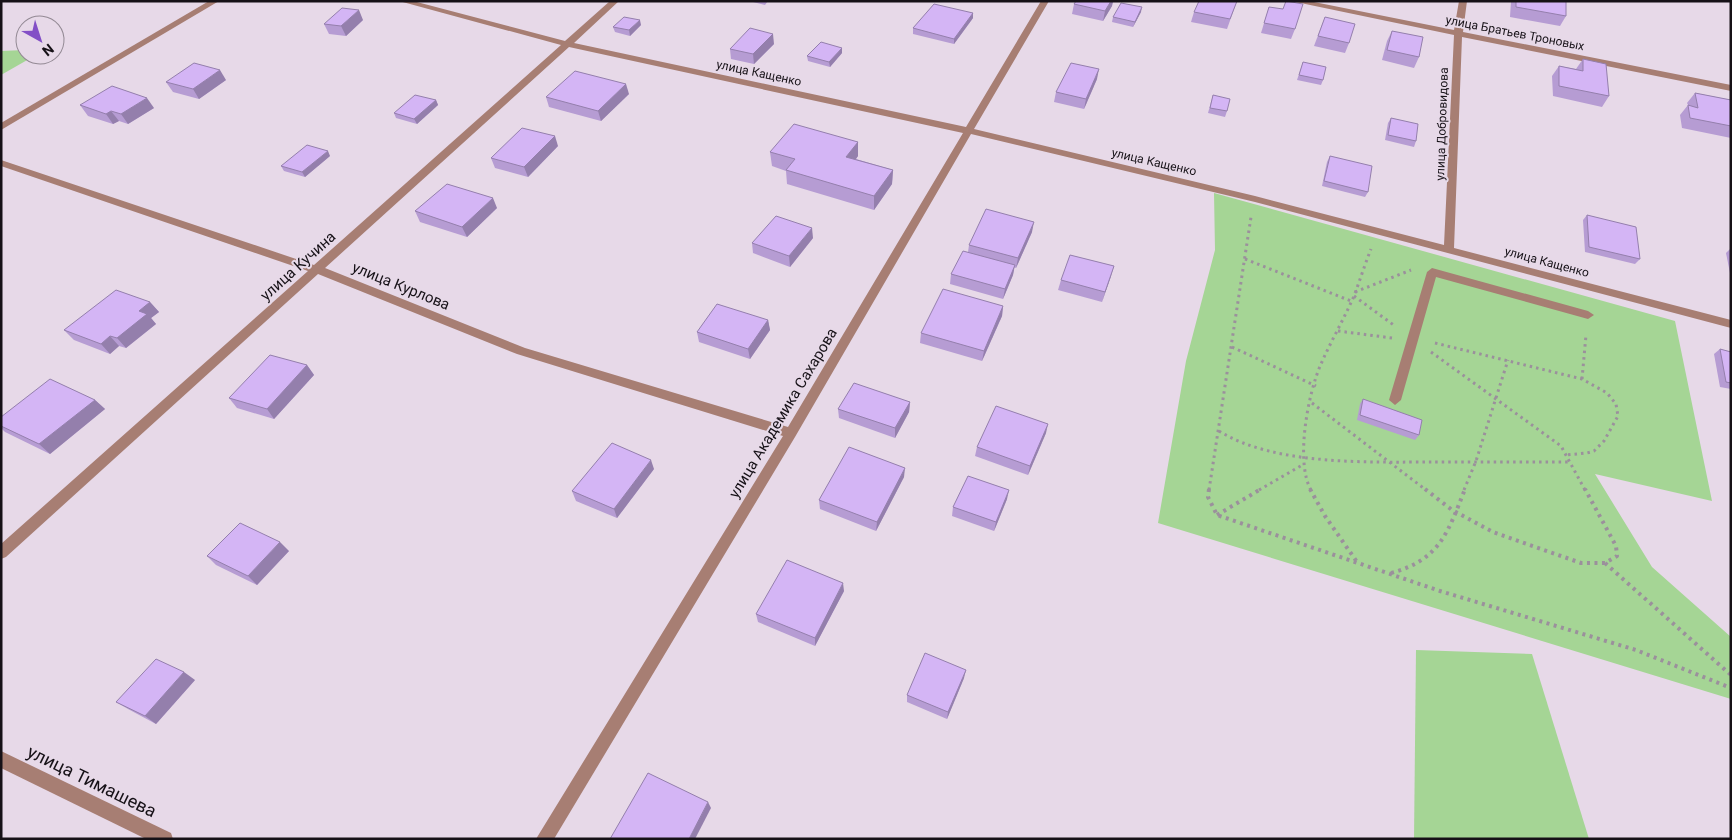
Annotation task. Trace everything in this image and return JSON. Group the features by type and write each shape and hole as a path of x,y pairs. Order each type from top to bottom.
{"street":[{"path":"1,127 215,1"},
{"name":"улица Кащенко","path":"403,1 567,44 969,131 1254,199 1731,324"},
{"name":"улица Кучина","path":"1,553 616,1"},
{"name":"улица Академика Сахарова","path":"544,839 791,433 1045,1"},
{"name":"улица Братьев Троновых","path":"1295,1 1731,88"},
{"name":"улица Добровидова","path":"1449,249 1458,34 1463,1"},
{"name":"улица Курлова","path":"1,163 318,270 521,351 791,433"},
{"path":"1394,400 1432,272 1588,316"},
{"name":"улица Тимашева","path":"1,759 165,839"}],"path":[{"path":"1254,199 1208,497 1217,515 1694,671 1731,688"},
{"path":"1357,562 1325,516 1307,482 1304,457 1306,423 1320,366 1351,301 1372,246"},
{"path":"1245,260 1351,301"},
{"path":"1354,294 1410,270 1432,272"},
{"path":"1354,294 1400,330"},
{"path":"1582,379 1588,316"},
{"path":"1338,331 1397,339"},
{"path":"1312,403 1387,462 1457,512 1493,532 1581,563 1605,563 1616,556 1616,546 1566,455 1551,437 1431,353 1433,343 1582,379 1607,393 1616,404 1618,416 1599,449 1592,454 1566,455"},
{"path":"1232,347 1316,386"},
{"path":"1391,573 1410,568 1429,556 1438,546 1457,512 1476,461 1508,360"},
{"path":"1219,431 1234,441 1283,455 1304,457 1387,462 1570,462"},
{"path":"1217,515 1304,464"},
{"path":"1605,563 1731,675"}],"green space":[{"path":"15,50 15,65 18,65 1,75 1,51"},
{"path":"1214,193 1675,321 1712,501 1595,474 1652,567 1731,637 1731,699 1158,523 1186,361 1215,250"},
{"path":"1416,650 1532,654 1589,839 1414,839"}],"building":[{"path":"1076,1 1111,1 1105,11 1074,4"},
{"path":"1199,1 1237,1 1230,19 1194,12"},
{"path":"1286,1 1303,4 1295,29 1264,23 1269,7 1283,9"},
{"path":"1516,1 1566,1 1566,16 1516,7"},
{"path":"1121,3 1142,7 1135,22 1113,17"},
{"path":"934,4 973,13 954,39 913,28"},
{"path":"342,8 359,10 341,26 324,24"},
{"path":"624,17 640,20 629,30 613,27"},
{"path":"1325,17 1355,24 1349,43 1318,36"},
{"path":"750,28 773,34 753,54 730,49"},
{"path":"1392,31 1423,37 1419,57 1387,50"},
{"path":"821,42 842,48 829,62 807,56"},
{"path":"1583,59 1606,64 1609,96 1559,86 1559,66 1583,71"},
{"path":"1303,62 1326,67 1323,80 1299,75"},
{"path":"194,63 220,70 193,89 166,82"},
{"path":"1071,63 1099,69 1086,99 1056,92"},
{"path":"575,71 626,84 598,111 546,97"},
{"path":"112,86 147,98 121,114 111,111 106,114 80,105"},
{"path":"1695,93 1731,100 1731,126 1690,118 1688,105 1698,108"},
{"path":"415,95 436,100 414,119 394,113"},
{"path":"1213,95 1230,99 1227,111 1210,108"},
{"path":"1391,118 1418,124 1416,141 1388,135"},
{"path":"794,124 858,142 846,157 893,170 874,196 786,170 795,159 770,152"},
{"path":"522,128 555,136 524,167 491,158"},
{"path":"307,145 328,151 302,172 281,166"},
{"path":"1330,156 1372,166 1368,192 1324,181"},
{"path":"447,184 493,198 462,227 415,211"},
{"path":"986,209 1034,222 1018,258 969,245"},
{"path":"1587,215 1636,227 1640,259 1589,247"},
{"path":"776,216 812,228 789,256 752,243"},
{"path":"963,251 1015,265 1005,289 951,274"},
{"path":"1070,255 1114,266 1105,292 1061,280"},
{"path":"943,289 1003,306 984,351 921,333"},
{"path":"116,290 150,302 139,311 147,314 117,338 110,336 101,344 64,330"},
{"path":"717,304 768,320 748,349 697,332"},
{"path":"1720,349 1731,352 1731,383 1726,382"},
{"path":"270,355 307,365 267,409 229,398"},
{"path":"50,379 95,400 39,444 1,426 1,417"},
{"path":"854,383 910,402 895,428 838,409"},
{"path":"1363,399 1422,420 1419,435 1360,415"},
{"path":"996,406 1048,424 1030,466 977,447"},
{"path":"612,443 651,460 614,509 572,491"},
{"path":"849,447 905,468 877,522 819,500"},
{"path":"968,476 1009,490 996,522 953,507"},
{"path":"240,523 280,542 248,576 207,556"},
{"path":"787,560 843,583 815,638 756,614"},
{"path":"925,653 966,670 948,712 907,695"},
{"path":"156,659 184,672 145,716 116,702"},
{"path":"648,773 708,802 689,839 610,839"}]}
